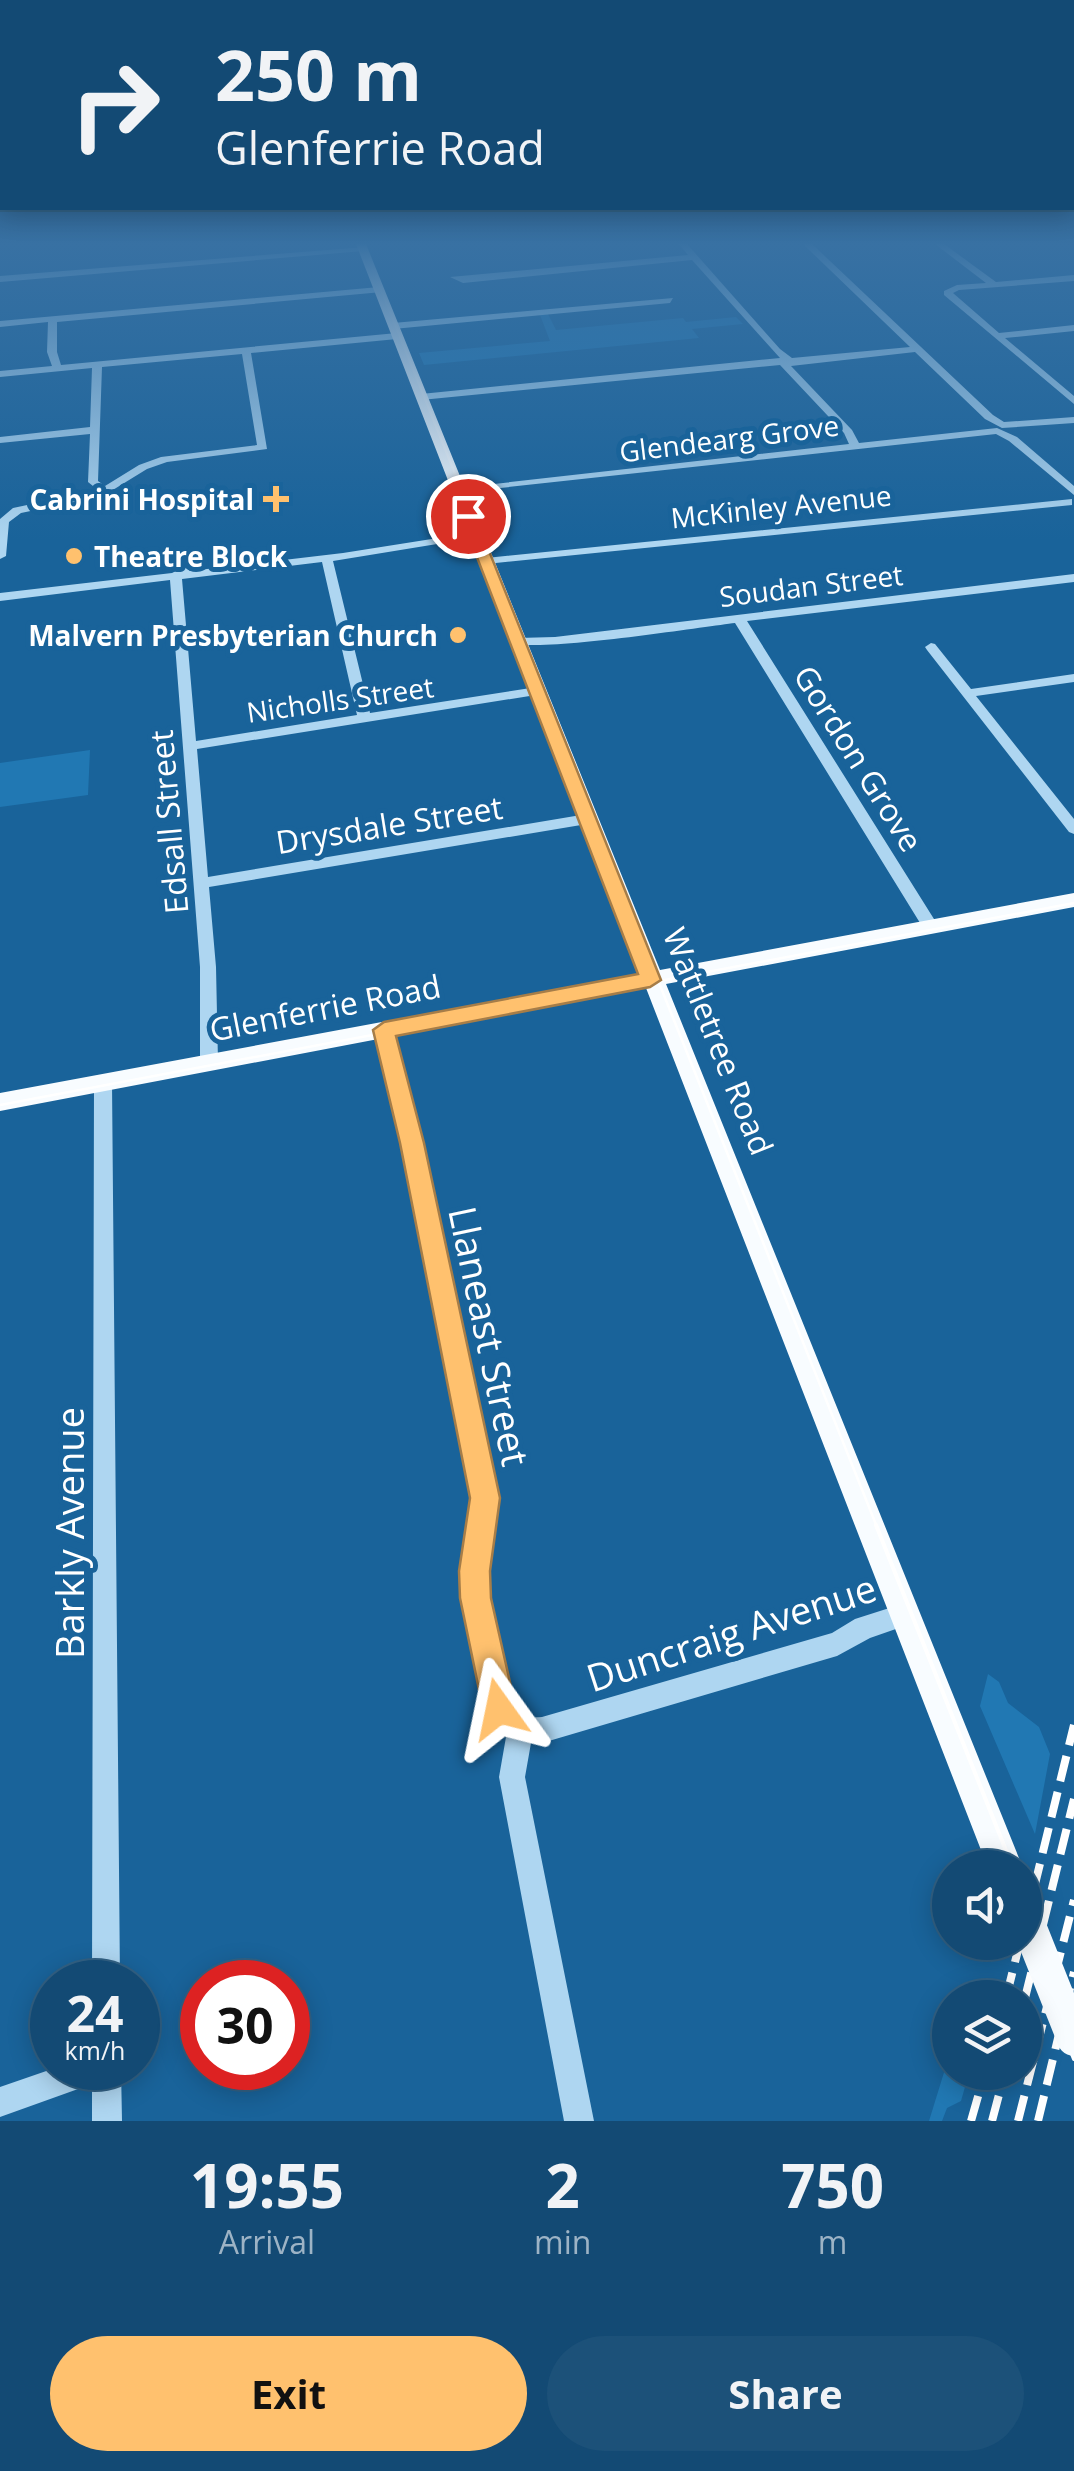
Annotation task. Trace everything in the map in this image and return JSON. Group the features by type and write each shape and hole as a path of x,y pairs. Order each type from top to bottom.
{"main road":[{"name":"Wattletree Road","path":"400,343 650,980 999,1850"},
{"name":"Glenferrie Road","path":"0,1102 1074,900"},
{"path":"1042,1959 1074,2039"}],"street":[{"path":"51,368 52,343"},
{"path":"0,374 307,343"},
{"path":"770,343 860,445"},
{"path":"912,343 1071,497"},
{"path":"1004,343 1074,401"},
{"path":"0,556 4,521 12,512 111,488 143,467 165,459 200,452 258,450 265,444 246,349"},
{"path":"422,399 790,366 919,350"},
{"path":"94,364 93,484 111,488"},
{"name":"Glendearg Grove","path":"459,493 1074,420"},
{"path":"0,440 94,430"},
{"name":"McKinley Avenue","path":"487,564 1071,497"},
{"path":"0,597 477,538"},
{"path":"294,560 362,551"},
{"path":"328,558 366,720"},
{"name":"Edsall Street","path":"180,574 208,968 209,1062"},
{"name":"Soudan Street","path":"519,646 1074,578"},
{"name":"Gordon Grove","path":"739,619 932,927"},
{"path":"931,647 1074,828"},
{"path":"968,692 1074,678"},
{"name":"Nicholls Street","path":"190,746 538,694"},
{"name":"Drysdale Street","path":"200,883 587,819"},
{"name":"Llaneast Street","path":"384,1030 412,1143 485,1498 474,1571 476,1598 499,1709 503,1718 520,1731"},
{"name":"Barkly Avenue","path":"103,1083 106,1960"},
{"name":"Duncraig Avenue","path":"520,1731 542,1730 838,1644 864,1628 905,1615"},
{"path":"520,1731 512,1777 579,2121"},
{"path":"0,2102 34,2090"},
{"path":"106,2090 107,2121"}],"shaded area":[{"path":"528,343 648,343 424,365 419,353"},
{"path":"90,750 88,795 0,807 0,763"},
{"path":"988,1674 999,1682 1008,1703 1039,1727 1050,1754 1035,1834 980,1706"},
{"path":"939,2090 964,2090 961,2101 947,2108 942,2121 929,2121"}],"tram line":[{"path":"403,343 658,981"},
{"path":"658,981 1074,903"},
{"path":"0,1105 658,981"},
{"path":"658,981 877,1527"},
{"path":"876,1525 1006,1850"},
{"path":"1042,1941 1045,1949"},
{"path":"1035,1960 1074,2059"}],"railway":[{"path":"1042,1856 1074,1725"},
{"path":"1029,1980 1074,1799"},
{"path":"1018,2121 1074,1900"},
{"path":"1010,1980 1016,1960"},
{"path":"1038,2121 1074,1972"},
{"path":"971,2121 980,2090"},
{"path":"992,2121 1000,2090"}],"place":[{"name":"Cabrini Hospital","path":"276,499"},
{"name":"Theatre Block","path":"74,556"},
{"name":"Malvern Presbyterian Church","path":"458,635"}],"route":[{"path":"468,516 650,980 384,1030 412,1143 485,1498 474,1571 499,1709"}]}
